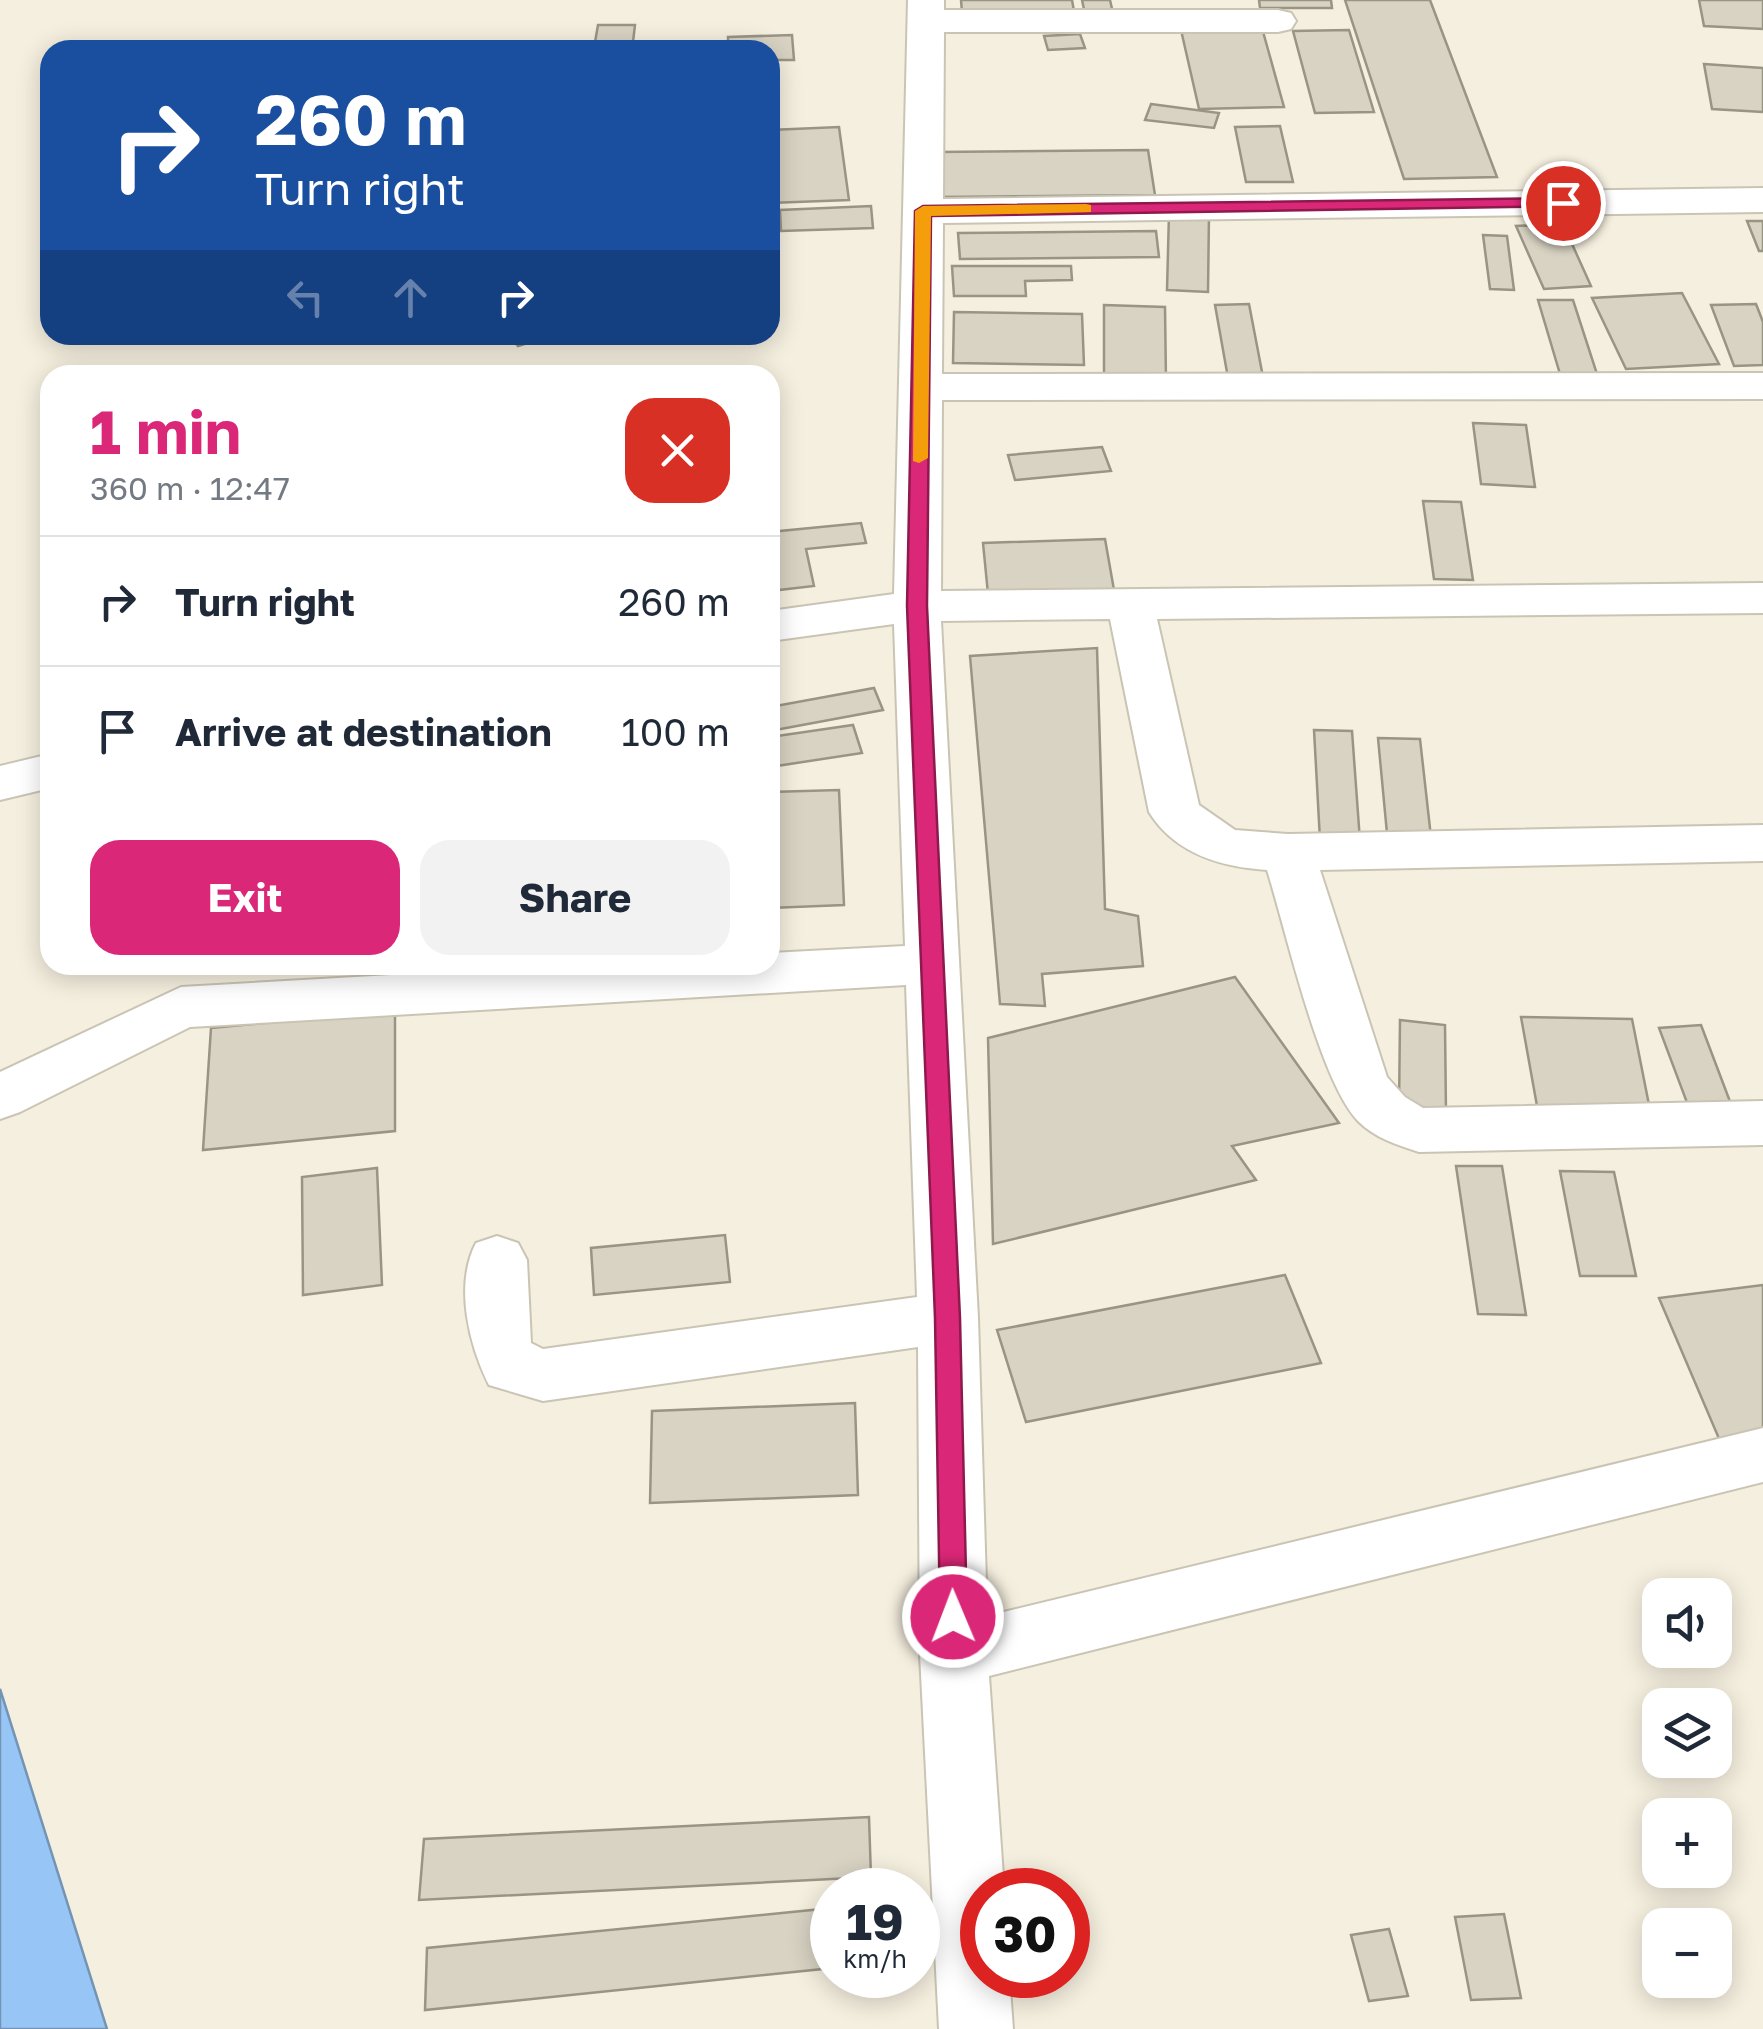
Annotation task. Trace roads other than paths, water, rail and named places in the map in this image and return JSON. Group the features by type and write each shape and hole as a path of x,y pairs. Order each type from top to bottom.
{"street":[{"path":"976,2029 954,1654 948,1318 917,606 926,10 1278,21"},
{"path":"923,211 1763,200"},
{"path":"920,387 1763,386"},
{"path":"780,625 917,606 1763,598"},
{"path":"1130,604 1175,812 1192,831 1214,844 1242,851 1288,852 1763,843"},
{"path":"0,783 40,773"},
{"path":"1288,852 1361,1082 1380,1110 1399,1124 1419,1130 1763,1123"},
{"path":"780,973 932,964"},
{"path":"0,1097 180,1007 740,975"},
{"path":"497,1260 500,1344 511,1367 543,1375 948,1318"},
{"path":"954,1654 1763,1455"}],"water":[{"path":"0,1689 107,2029 0,2029"}]}
